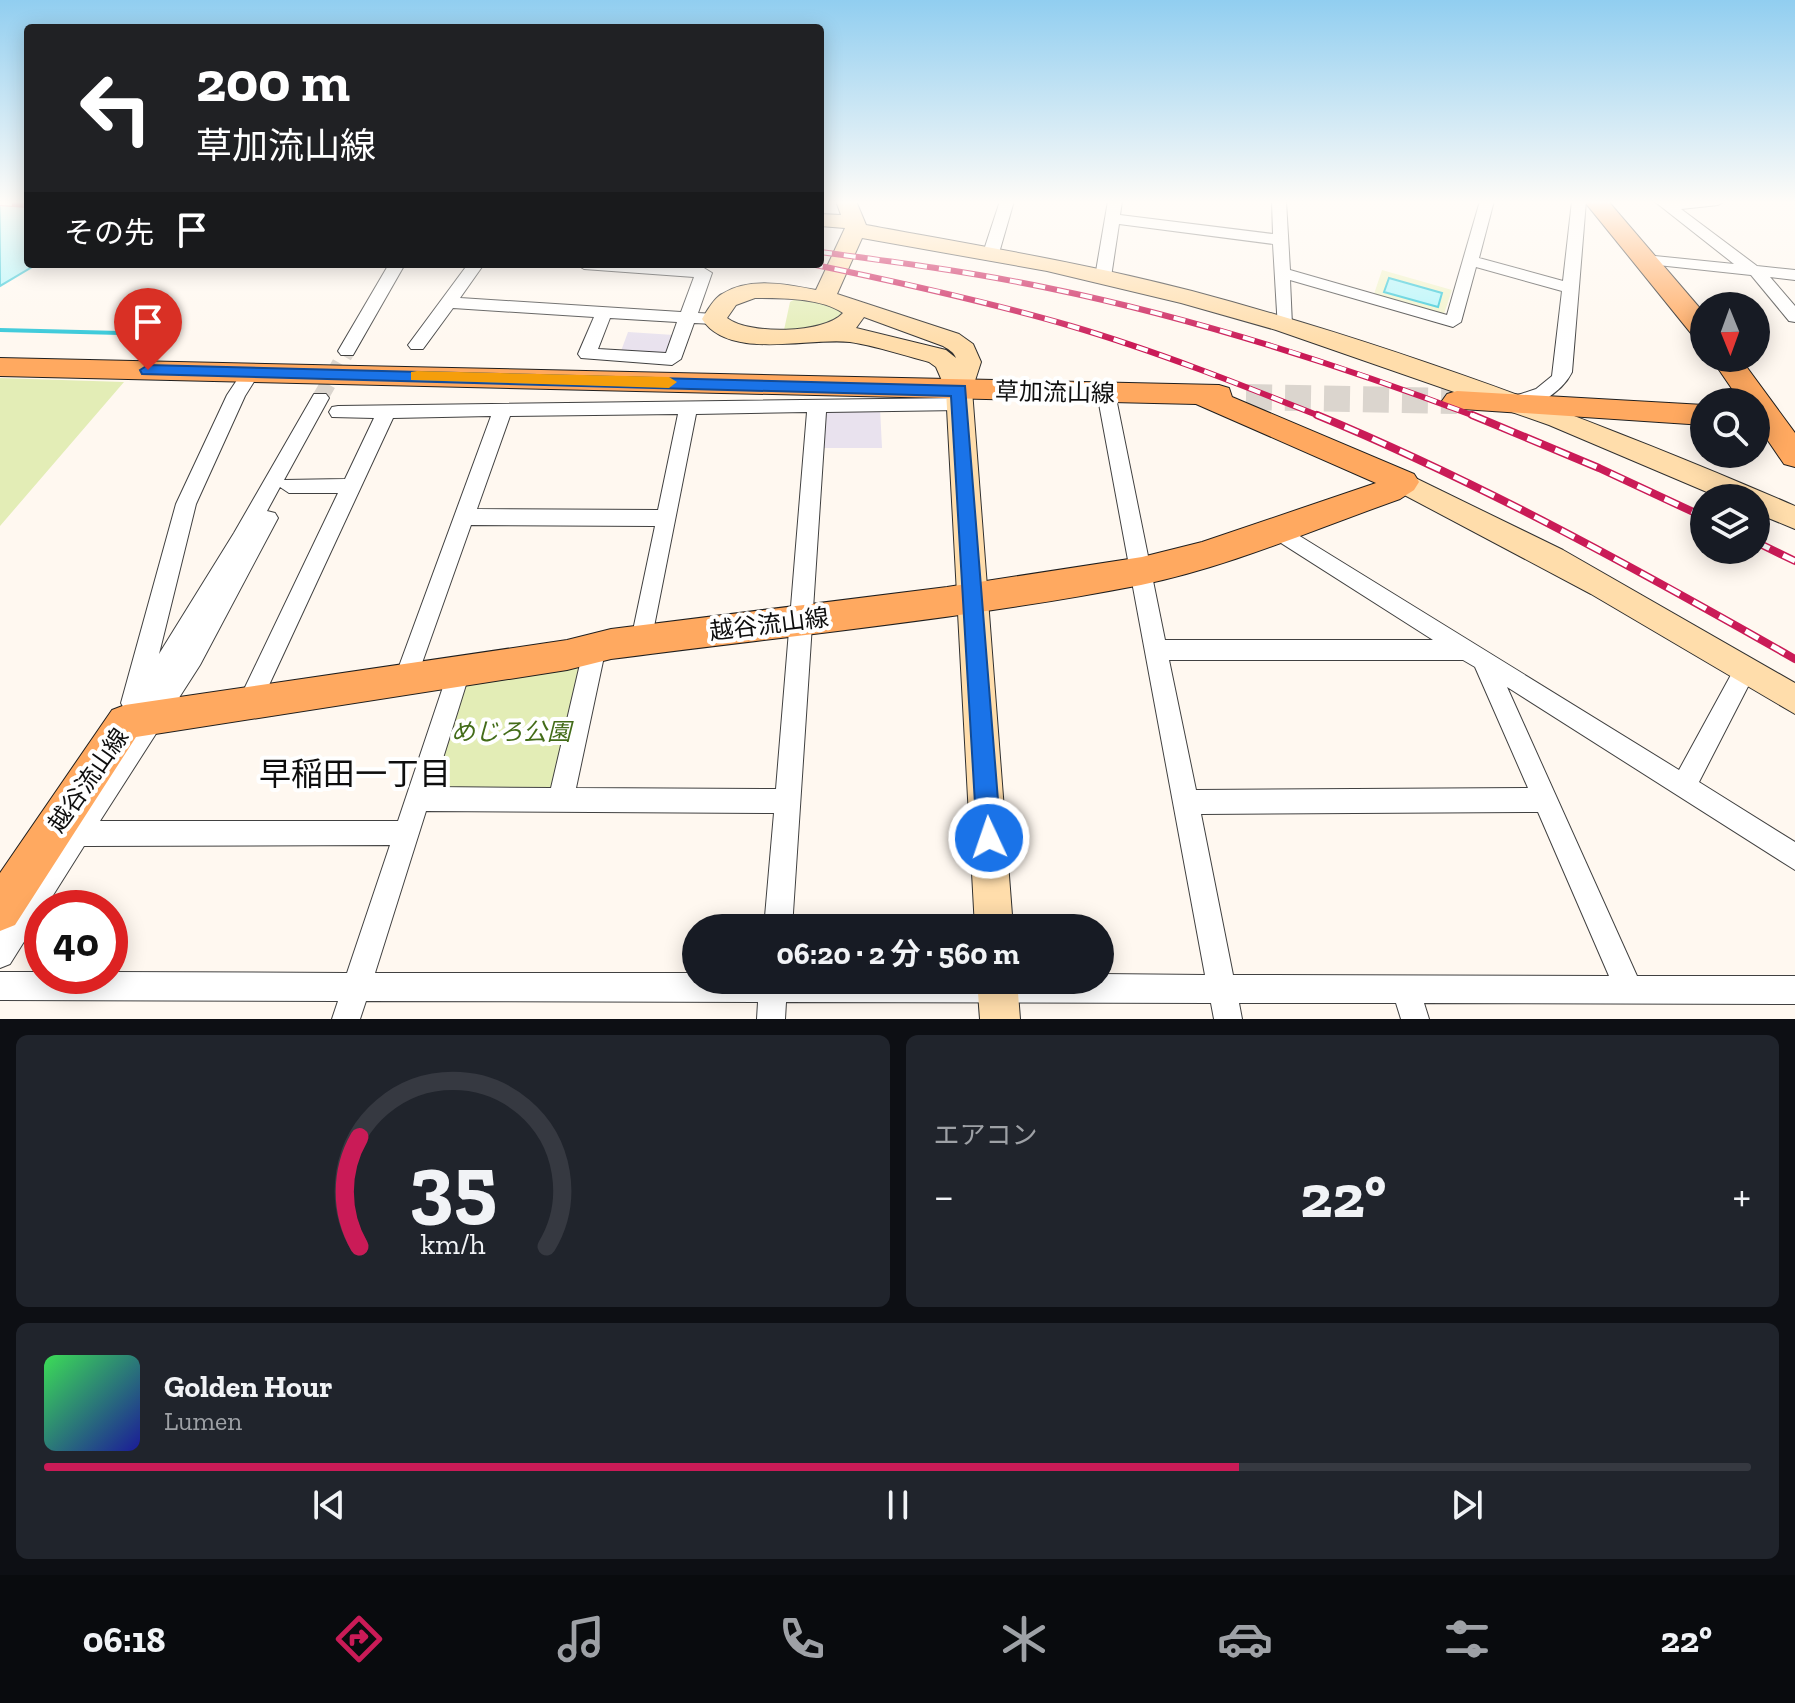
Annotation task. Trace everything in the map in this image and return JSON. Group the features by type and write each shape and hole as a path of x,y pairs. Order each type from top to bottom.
{"main road":[{"path":"1635,249 1690,314"},
{"name":"草加流山線","path":"0,367 244,372 960,397 1106,393 1246,397"},
{"path":"1736,372 1773,419 1795,456"},
{"path":"1198,394 1403,482"},
{"path":"1457,401 1690,414"},
{"name":"越谷流山線","path":"0,910 137,720 567,655 642,640 975,597 1142,571 1203,555 1277,530 1389,491 1403,482"}],"street":[{"path":"824,297 845,249"},
{"path":"969,249 1103,277 1284,325 1582,428 1716,484"},
{"path":"991,253 992,249"},
{"path":"1103,277 1107,249"},
{"path":"1281,249 1284,325"},
{"path":"1282,273 1453,322 1474,249"},
{"path":"1512,403 1541,394 1561,379 1574,249"},
{"path":"1725,249 1755,271 1795,317"},
{"path":"1645,260 1795,275"},
{"path":"1471,261 1570,288"},
{"path":"347,351 395,268"},
{"path":"417,345 473,268"},
{"path":"604,313 587,354 672,359 704,273 637,268"},
{"path":"850,306 855,311 854,316 844,326 801,337 732,332 717,325 714,319 720,303 737,293 760,290 824,297 850,306 962,346 967,352 969,372 960,397"},
{"path":"448,302 714,319"},
{"path":"826,332 854,335 937,356 946,362 960,397 993,914"},
{"path":"137,720 141,682 186,504 244,372"},
{"path":"1106,393 1228,1019"},
{"path":"338,412 817,405 960,397"},
{"path":"0,954 78,834 137,720 320,398"},
{"path":"779,914 817,405"},
{"path":"642,640 688,408"},
{"path":"405,680 503,410"},
{"path":"249,704 386,412"},
{"path":"1403,482 1518,538 1795,700"},
{"path":"289,486 352,486"},
{"path":"1770,507 1795,518"},
{"path":"465,517 667,518"},
{"path":"137,720 192,658 268,518"},
{"path":"1277,530 1795,857"},
{"path":"561,799 595,647"},
{"path":"1157,650 1474,656"},
{"path":"1474,656 1544,800 1629,989"},
{"path":"1683,787 1746,669"},
{"path":"346,1019 459,672"},
{"path":"419,799 788,801"},
{"path":"1187,802 1544,800"},
{"path":"78,834 408,833"},
{"path":"0,986 356,988 682,985"},
{"path":"960,994 998,996 1221,988 1795,990"},
{"path":"1406,989 1415,1019"},
{"path":"771,1019 772,994"}],"shaded area":[{"path":"628,332 674,335 668,352 663,354 621,351"},
{"path":"880,408 882,448 824,448 826,413 831,409"}],"green space":[{"path":"1382,270 1452,290 1444,314 1374,294"},
{"path":"795,299 832,305 843,312 843,316 816,330 784,330 790,302"},
{"path":"0,378 124,382 0,526"},
{"name":"めじろ公園","path":"582,659 552,790 438,791 433,785 464,685"}],"water":[{"path":"0,249 24,249 24,268 30,268 0,286"},
{"path":"1389,278 1442,293 1438,307 1384,292"}],"waterway":[{"path":"0,330 161,334"}],"tunnel":[{"path":"320,398 347,351"},
{"path":"1246,397 1457,401"}],"railway":[{"path":"824,253 991,277 1157,313 1318,361 1475,416"},
{"path":"824,267 941,292 1071,326 1166,357 1318,415"},
{"path":"1318,415 1322,417"},
{"path":"1318,415 1500,499 1795,659"},
{"path":"1475,416 1690,510"},
{"path":"1770,549 1795,561"}],"slow traffic":[{"path":"417,376 669,382"}],"district":[{"name":"早稲田一丁目","path":"355,774"}],"route":[{"path":"148,370 959,390 989,838"}]}
